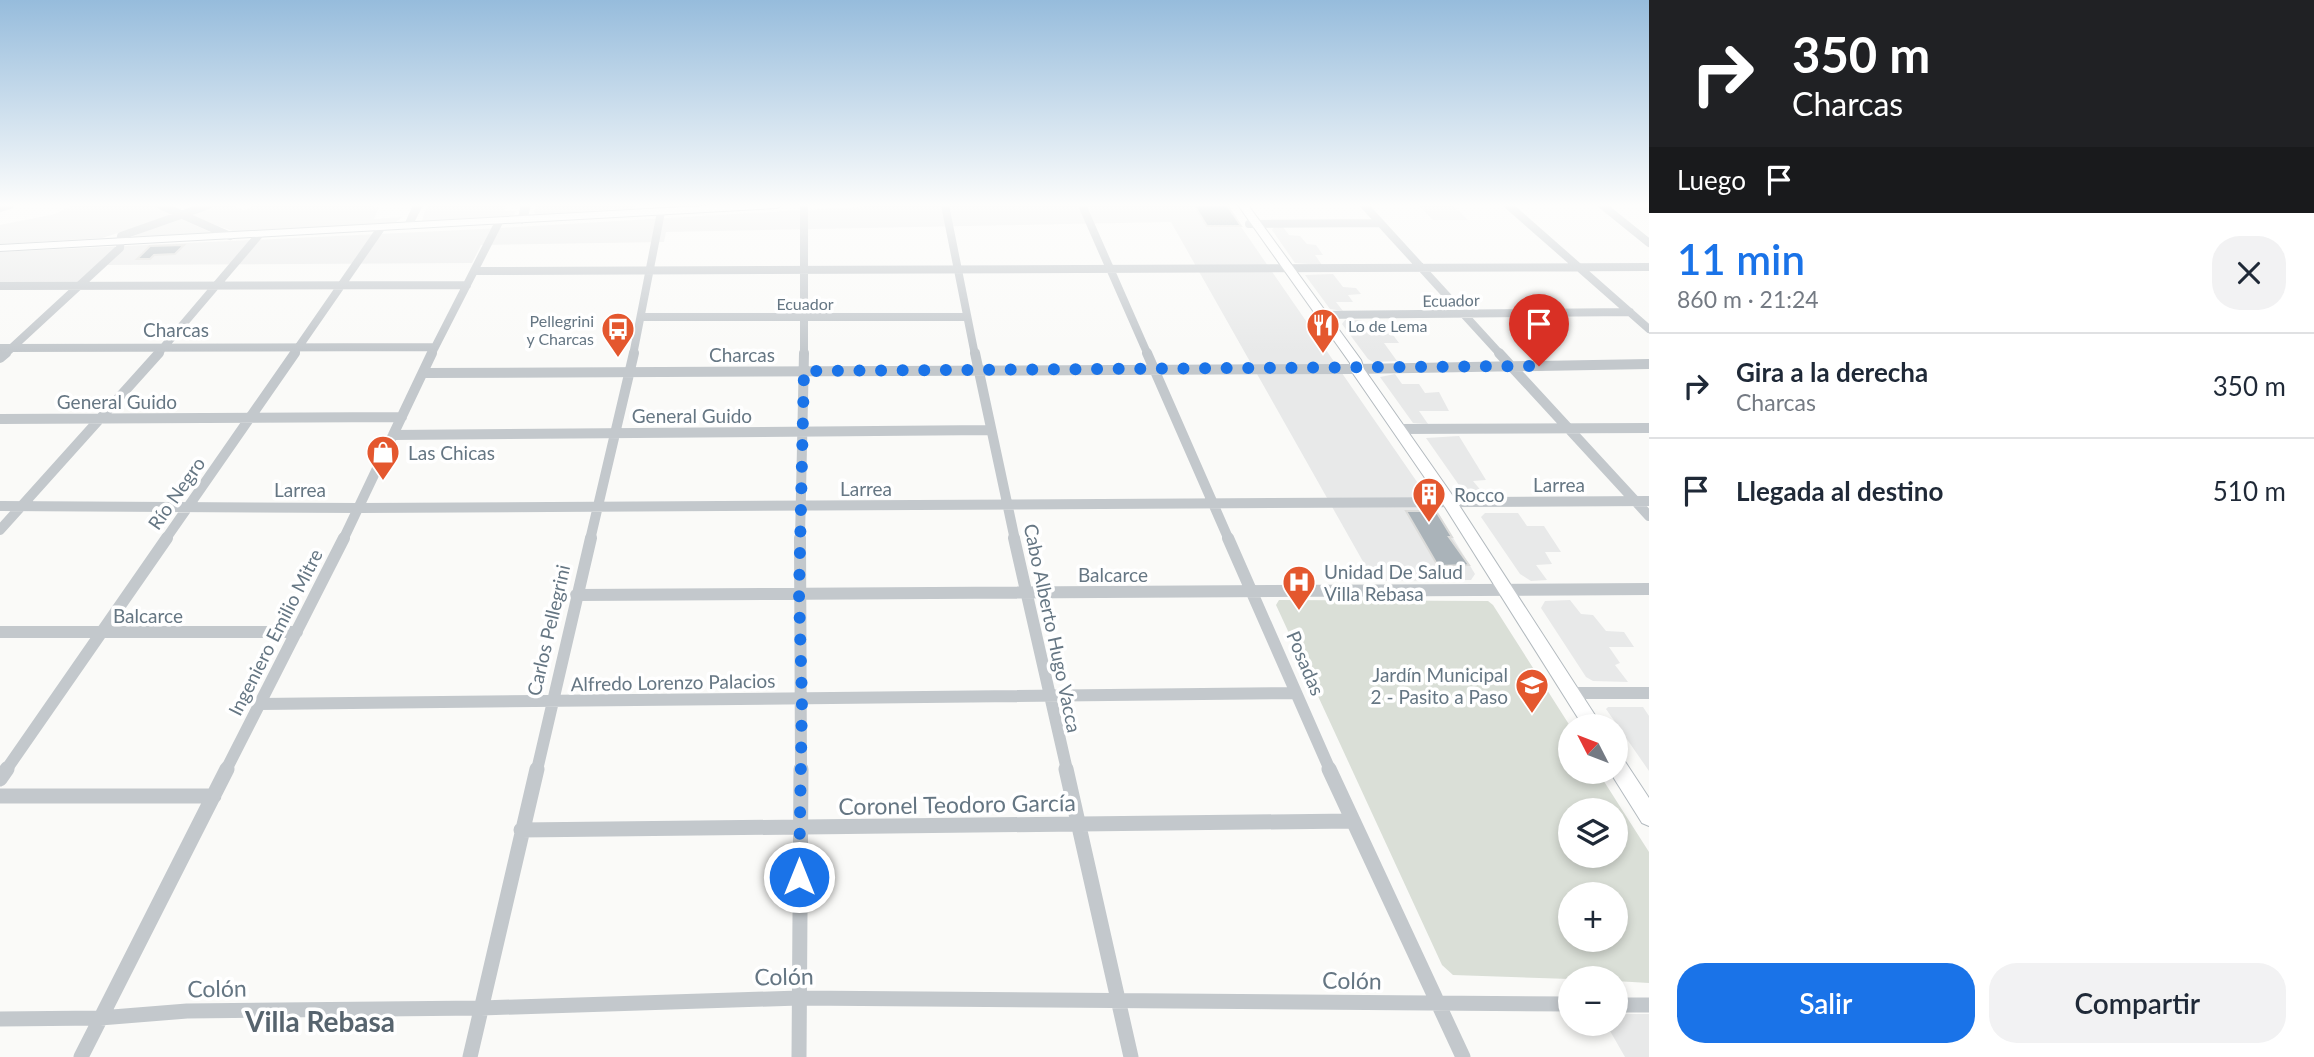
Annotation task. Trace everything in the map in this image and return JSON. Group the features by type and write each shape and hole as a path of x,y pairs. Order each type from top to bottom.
{"main road":[{"path":"1274,254 1356,363 1357,369 1507,589 1585,714"},
{"path":"1628,783 1649,816"}],"street":[{"path":"0,359 113,254"},
{"path":"0,530 242,254"},
{"name":"Río Negro","path":"0,779 363,254"},
{"name":"Ingeniero Emilio Mitre","path":"81,1057 297,632 483,254"},
{"name":"Carlos Pellegrini","path":"470,1057 655,254"},
{"path":"799,1057 802,700 799,594 803,506 805,254"},
{"name":"Cabo Alberto Hugo Vacca","path":"955,254 990,430 1131,1057"},
{"name":"Posadas","path":"1104,254 1352,821 1463,1057"},
{"path":"1409,254 1649,516"},
{"path":"1564,254 1649,329"},
{"path":"474,271 1649,267"},
{"path":"0,286 467,285"},
{"name":"Ecuador","path":"1318,315 1630,312"},
{"name":"Ecuador","path":"642,317 967,317"},
{"name":"Charcas","path":"0,348 435,347"},
{"name":"Charcas","path":"423,373 1357,369 1649,364"},
{"name":"General Guido","path":"0,419 402,418"},
{"path":"1399,429 1649,428"},
{"name":"General Guido","path":"393,435 990,430"},
{"name":"Larrea","path":"0,506 359,508 1649,501"},
{"name":"Balcarce","path":"576,595 1649,589"},
{"name":"Balcarce","path":"0,632 297,632"},
{"name":"Alfredo Lorenzo Palacios","path":"260,704 1296,693"},
{"path":"1572,693 1649,693"},
{"path":"0,796 214,796"},
{"name":"Coronel Teodoro García","path":"521,830 1352,821"},
{"name":"Colón","path":"0,1019 100,1018 187,1011 481,1008 799,998 1558,1004"},
{"path":"1628,1004 1649,1005"}],"shaded area":[{"path":"0,254 476,254 472,263 103,265 83,284 0,284"},
{"path":"1189,254 1260,254 1435,508 1475,574 1471,580 1374,581"},
{"path":"1289,254 1323,255 1315,255 1322,265 1295,263"},
{"path":"1333,274 1343,287 1356,288 1361,294 1348,295 1353,302 1336,302 1343,311 1330,309 1305,275"},
{"path":"1345,320 1361,320 1366,328 1387,327 1399,343 1384,343 1397,361 1373,362 1368,359 1342,324"},
{"path":"1395,374 1402,384 1419,384 1425,393 1439,392 1449,411 1419,411 1428,424 1413,423 1380,377"},
{"path":"1459,436 1486,480 1473,481 1483,493 1461,488 1426,438"},
{"path":"1485,513 1518,513 1527,526 1544,526 1561,552 1545,552 1552,564 1536,565 1547,580 1531,581 1520,574 1481,517"},
{"path":"1279,600 1488,601 1562,714 1558,714 1558,784 1606,784 1615,798 1558,798 1558,868 1628,868 1628,819 1649,852 1649,983 1628,982 1628,966 1558,966 1558,979 1453,975 1442,965 1276,605"},
{"path":"1570,600 1581,614 1593,615 1606,631 1624,632 1634,647 1609,647 1620,663 1615,665 1628,682 1593,681 1586,677 1541,608 1545,601"},
{"path":"1643,707 1649,716 1649,771 1628,741 1628,714 1609,714 1606,709"},
{"path":"1628,1014 1649,1014 1649,1057 1625,1057 1613,1036 1628,1036"}],"building":[{"path":"142,254 168,254 154,255 150,259 137,259"},
{"path":"1406,511 1436,511 1452,537 1449,537 1469,565 1438,566"}],"place":[{"name":"Lo de Lema","path":"1323,355"},
{"name":"Pellegrini y Charcas","path":"618,359"},
{"name":"Las Chicas","path":"383,482"},
{"name":"Rocco","path":"1429,524"},
{"name":"Unidad De Salud Villa Rebasa","path":"1299,612"},
{"name":"Jardín Municipal 2 - Pasito a Paso","path":"1532,715"}],"district":[{"name":"Villa Rebasa","path":"320,1021"}],"route":[{"path":"799,877 802,700 799,594 804,371 1539,366"}]}
